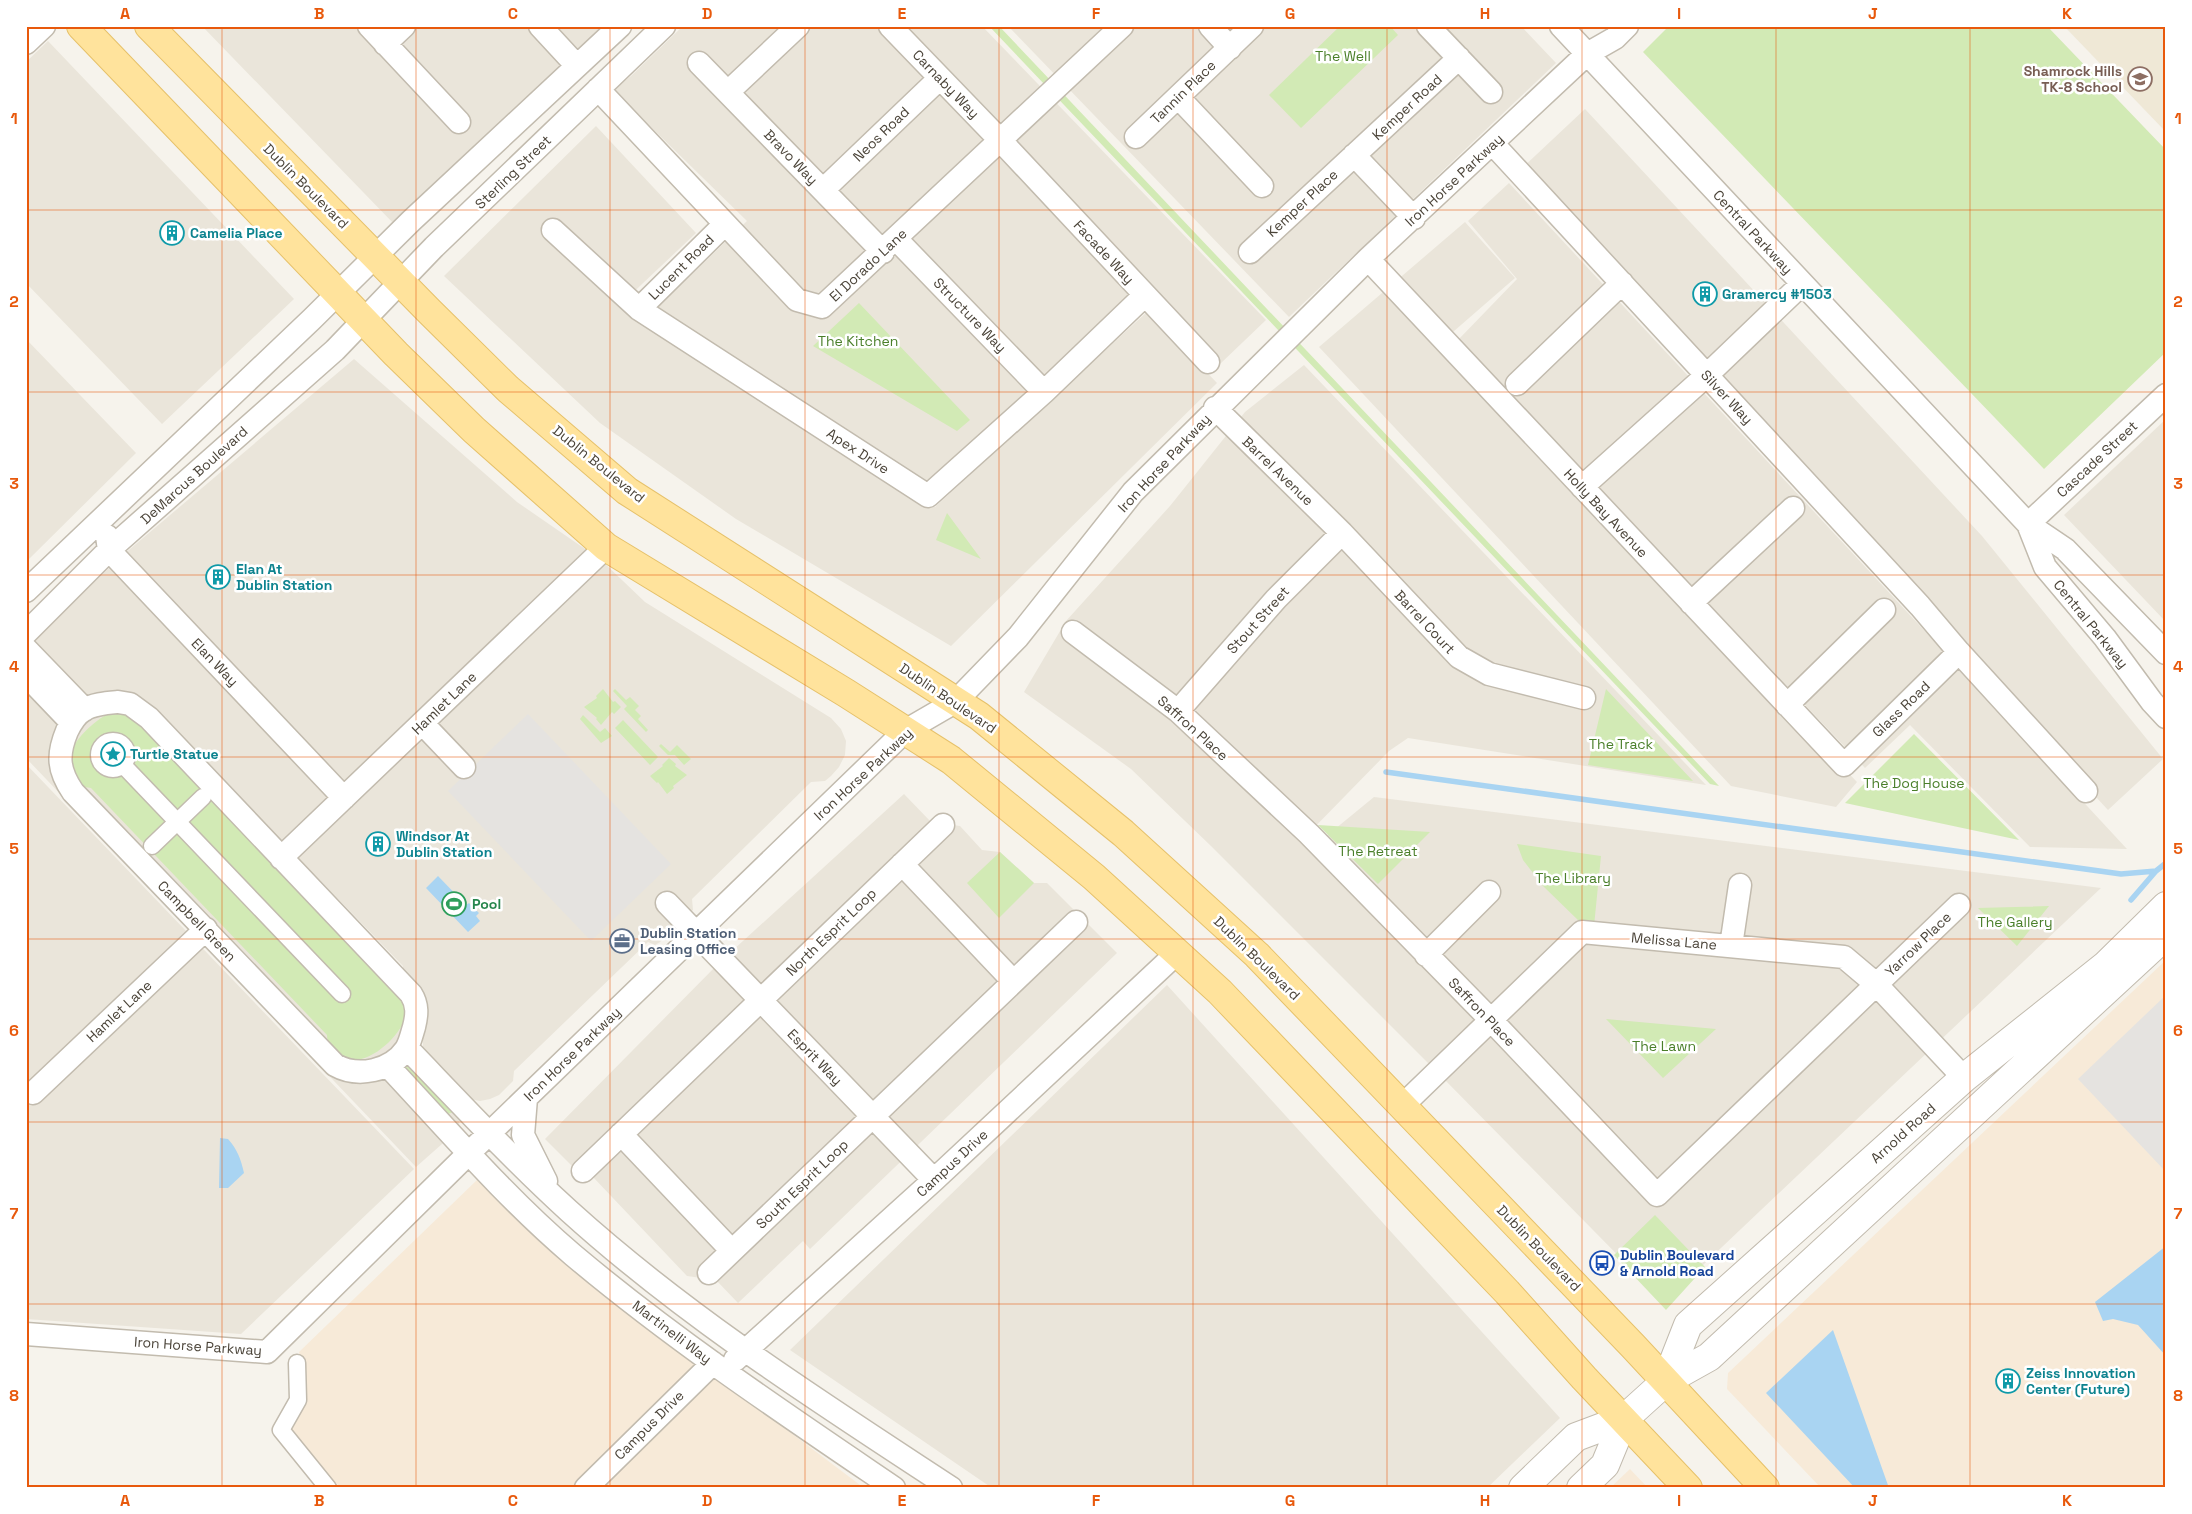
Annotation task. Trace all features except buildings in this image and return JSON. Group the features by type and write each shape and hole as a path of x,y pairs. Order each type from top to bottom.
{"main road":[{"path":"81,26 364,320 474,430 606,547 951,760 1094,877 1227,999 1501,1285 1688,1488"},
{"name":"Dublin Boulevard","path":"149,26 508,389 627,491 988,722 1123,833 1257,954 1666,1382 1764,1488"}],"street":[{"path":"26,43 44,26"},
{"path":"369,26 459,122"},
{"path":"385,44 404,26"},
{"path":"540,26 577,66"},
{"path":"339,293 620,26"},
{"name":"Sterling Street","path":"364,320 434,247 664,26"},
{"path":"728,92 798,26"},
{"name":"Carnaby Way","path":"890,26 1001,141"},
{"name":"El Dorado Lane","path":"598,90 797,300 822,307 1122,26"},
{"path":"1210,26 1230,48"},
{"name":"Tannin Place","path":"1136,137 1252,26"},
{"path":"1428,26 1491,92"},
{"name":"Central Parkway","path":"1561,26 2028,524 2065,549 2166,653"},
{"name":"Iron Horse Parkway","path":"26,1334 267,1352 469,1152 905,731 955,702 1018,637 1133,492 1215,408 1368,259 1414,218 1587,54 1615,38 1627,26"},
{"name":"Kemper Road","path":"1354,155 1459,58"},
{"name":"Bravo Way","path":"699,63 823,190 890,245"},
{"name":"Neos Road","path":"823,190 940,78"},
{"path":"1178,97 1262,186"},
{"name":"Facade Way","path":"1001,141 1144,296 1208,362"},
{"name":"Silver Way","path":"1493,144 1920,606 1959,652 2086,791"},
{"path":"1354,155 1414,218"},
{"name":"Kemper Place","path":"1250,252 1354,155"},
{"name":"Lucent Road","path":"639,309 724,225"},
{"name":"Apex Drive","path":"553,230 639,309 928,496 1044,392 1144,296"},
{"name":"Structure Way","path":"890,245 1044,392"},
{"name":"Holly Bay Avenue","path":"1368,259 1844,765"},
{"path":"1517,384 1622,283"},
{"path":"1582,487 1707,375 1802,284"},
{"name":"DeMarcus Boulevard","path":"26,591 105,518 339,293"},
{"name":"DeMarcus Boulevard","path":"26,633 109,550 335,350 364,320"},
{"name":"Cascade Street","path":"2028,524 2166,395"},
{"name":"Barrel Avenue","path":"1215,408 1342,533"},
{"path":"1691,604 1792,508"},
{"path":"105,518 109,550"},
{"name":"Central Parkway","path":"2028,524 2044,568 2105,638 2152,702 2166,716"},
{"name":"Barrel Court","path":"1342,533 1459,657 1489,674 1584,698"},
{"name":"Stout Street","path":"1178,711 1276,599 1342,533"},
{"name":"Hamlet Lane","path":"280,858 606,547"},
{"name":"Elan Way","path":"109,550 344,798"},
{"path":"1787,705 1884,610"},
{"name":"Saffron Place","path":"1073,632 1178,711 1309,834 1491,1020 1657,1195 1876,984"},
{"path":"26,649 78,716"},
{"name":"Glass Road","path":"1844,765 1959,652"},
{"path":"26,675 78,716"},
{"path":"78,716 107,703 130,704 139,709 411,994 417,1003 416,1021 407,1048 388,1066 469,1152"},
{"name":"Campbell Green","path":"78,716 61,745 60,758 66,783 73,792 334,1065 344,1070 359,1072 388,1066"},
{"path":"422,724 464,767"},
{"path":"123,765 342,994"},
{"path":"152,846 203,797"},
{"name":"North Esprit Loop","path":"760,1000 943,824"},
{"path":"902,864 1014,981"},
{"path":"1731,946 1740,885"},
{"path":"1426,955 1489,892"},
{"name":"Esprit Way","path":"666,903 934,1180"},
{"name":"Yarrow Place","path":"1876,984 1959,905"},
{"name":"Arnold Road","path":"1666,1382 1688,1325 1964,1078 2106,965 2166,906"},
{"path":"872,1116 1076,922"},
{"name":"Hamlet Lane","path":"33,1093 206,929"},
{"name":"Melissa Lane","path":"1402,1106 1582,932 1844,957 1876,984 1964,1078"},
{"name":"Arnold Road","path":"1523,1488 1576,1437 1624,1419 1666,1382 1710,1357 2166,935"},
{"name":"Campus Drive","path":"586,1488 719,1366 745,1351 934,1180 1177,953"},
{"path":"583,1171 760,1000"},
{"path":"407,1048 489,1134"},
{"name":"Martinelli Way","path":"526,1098 523,1135 543,1178 609,1245"},
{"name":"South Esprit Loop","path":"709,1273 872,1116"},
{"name":"Martinelli Way","path":"489,1134 570,1212 609,1245 745,1351 951,1488"},
{"path":"621,1134 732,1251"},
{"name":"Martinelli Way","path":"469,1152 515,1201 573,1254 668,1331 894,1488"},
{"path":"297,1363 298,1400 281,1430 328,1488"},
{"name":"Arnold Road","path":"1581,1488 1605,1465 1624,1419"}],"shaded area":[{"path":"202,26 536,26 574,67 395,225"},
{"path":"543,26 616,26 577,63"},
{"path":"683,26 982,26 1266,320 1220,364 1141,282 931,485 658,307 747,221 613,90 631,76"},
{"path":"1008,26 1521,26 1556,63 1289,317"},
{"name":"Shamrock Hills TK-8 School","path":"2064,26 2166,26 2166,132"},
{"path":"48,41 294,299 162,424 26,283 26,62"},
{"path":"1585,109 1982,536 2163,759 2108,810 1519,171"},
{"path":"596,126 696,233 622,303 935,507 1148,311 1217,383 951,646 736,519 600,423 444,276"},
{"path":"1509,183 2127,849 2030,847 1910,725 1865,768 1458,340 1517,279 1468,221"},
{"path":"1465,222 1515,278 1438,345 1857,782 1836,807 1731,786 1319,347"},
{"path":"26,339 136,453 26,562"},
{"path":"354,359 517,502 588,551 277,858 412,999 414,1048 460,1108 459,1129 416,1167 26,758 26,646 123,555"},
{"path":"1304,365 1706,785 1408,738 1389,751 1304,838 1483,1020 1433,1068 1211,846 1131,769 1024,692 1066,621 1170,506 1245,412"},
{"path":"2166,419 2166,622 2064,515"},
{"path":"600,559 645,602 831,718 841,729 846,741 845,755 839,767 831,776 825,781 811,782 692,899 693,910 660,942 655,945 648,942 514,1071 513,1081 499,1095 480,1101 470,1099 423,1050 423,1028 403,971 403,966 314,874 309,873 300,865 299,858 302,850"},
{"path":"528,714 671,864 591,941 448,791"},
{"path":"26,764 414,1169 241,1334 26,1319"},
{"path":"904,794 931,822 960,826 982,850 1000,852 1034,883 1047,883 1117,953 810,1249 803,1241 738,1303 716,1280 687,1276 593,1177 573,1167 545,1139 720,962"},
{"path":"1374,797 2101,888 1664,1302 1442,1077 1504,1023 1324,838"},
{"path":"2166,960 2166,1488 1821,1488 1727,1389 1728,1373"},
{"path":"1167,985 1560,1418 1487,1488 992,1488 790,1350"},
{"path":"2166,995 2166,1172 2078,1079"},
{"path":"477,1180 569,1265 864,1488 341,1488 286,1432 304,1399 299,1352"},
{"path":"1630,1469 1648,1488 1610,1488"}],"green space":[{"path":"989,26 999,26 1719,786 1710,784"},
{"name":"The Well","path":"1340,26 1390,26 1398,35 1301,128 1269,95"},
{"path":"1669,26 2047,26 2166,150 2166,352 2044,469 1643,52"},
{"name":"The Kitchen","path":"859,303 970,420 957,431 813,346"},
{"path":"947,513 981,559 936,540"},
{"path":"603,689 613,702 615,701 621,707 614,714 612,712 601,725 597,718 584,707 597,698 596,696"},
{"path":"615,689 626,700 630,697 639,706 635,710 641,716 638,719 648,730 646,732 624,709 627,706 613,691"},
{"name":"The Track","path":"1606,689 1693,781 1588,765"},
{"path":"114,711 130,712 405,999 405,1018 401,1027 386,1045 376,1053 354,1060 344,1058 335,1052 328,1042 327,1035 91,788 78,786 69,754 88,729 107,714"},
{"path":"583,715 600,732 605,728 612,736 601,743 580,719"},
{"path":"623,720 658,757 650,765 615,728"},
{"name":"The Dog House","path":"1914,734 2019,840 1845,803"},
{"path":"661,744 670,752 677,745 691,759 684,765 675,755 668,755 659,746"},
{"path":"669,758 676,764 675,766 687,775 673,786 674,788 667,794 658,782 650,776 663,766"},
{"name":"The Retreat","path":"1318,825 1430,832 1378,884"},
{"name":"The Library","path":"1517,844 1601,856 1594,926 1579,921 1543,886 1523,860"},
{"path":"1000,852 1034,883 999,918 967,883"},
{"name":"The Gallery","path":"2049,906 2017,946 1978,908"},
{"name":"The Lawn","path":"1606,1019 1716,1029 1663,1078"},
{"path":"408,1064 453,1112 448,1114 404,1071"},
{"path":"1655,1215 1705,1267 1666,1310 1614,1255"}],"water":[{"name":"Pool","path":"438,876 466,905 469,903 479,913 476,916 480,921 468,932 426,888"},
{"path":"220,1138 228,1139 234,1147 244,1173 228,1188 219,1188"},
{"path":"2166,1246 2166,1356 2138,1325 2113,1319 2103,1321 2095,1302"},
{"path":"1833,1330 1889,1488 1855,1488 1766,1393"}],"waterway":[{"path":"1386,772 2121,874 2156,871 2166,863"},
{"path":"2131,900 2156,871"}],"place":[{"name":"Shamrock Hills TK-8 School","path":"2140,79"},
{"name":"Camelia Place","path":"172,233"},
{"name":"Gramercy #1503","path":"1705,294"},
{"name":"Elan At Dublin Station","path":"218,577"},
{"name":"Turtle Statue","path":"113,754"},
{"name":"Windsor At Dublin Station","path":"378,844"},
{"name":"Pool","path":"454,904"},
{"name":"Dublin Station Leasing Office","path":"622,941"},
{"name":"Dublin Boulevard & Arnold Road","path":"1602,1263"},
{"name":"Zeiss Innovation Center (Future)","path":"2008,1381"}]}
